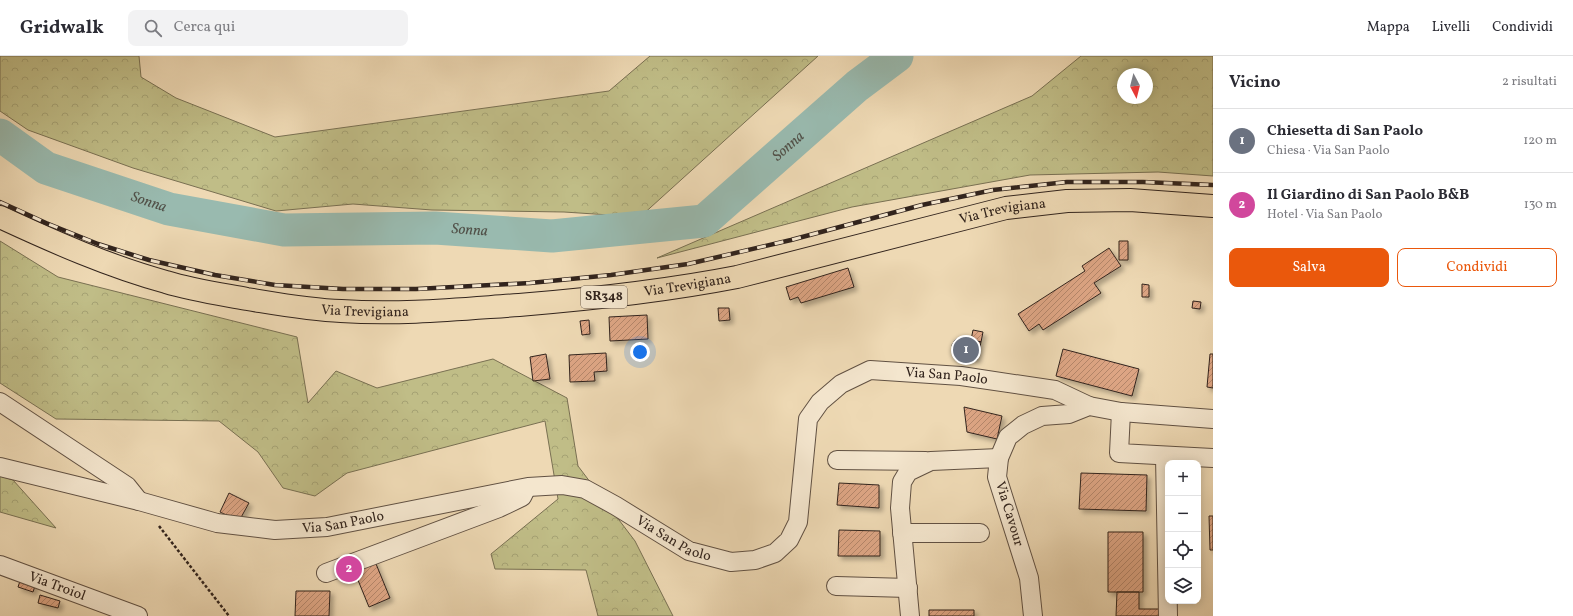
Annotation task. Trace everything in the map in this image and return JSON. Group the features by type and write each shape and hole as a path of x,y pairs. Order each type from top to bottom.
{"main road":[{"name":"Via Trevigiana","path":"0,217 72,250 118,268 167,283 206,292 287,306 341,311 431,312 635,294 692,286 737,277 1006,208 1067,201 1130,200 1213,206"}],"street":[{"name":"Via San Paolo","path":"0,467 139,501 217,523 274,530 327,527 528,487 562,485 585,489 616,506 689,551 730,562 755,560 775,554 789,540 798,522 808,419 820,402 841,384 870,370 961,376 1055,390 1089,406"},
{"path":"0,402 127,486 139,501"},
{"path":"1089,406 1121,412 1213,419"},
{"name":"Via Cavour","path":"1033,616 1029,578 997,477 999,458 1008,437 1023,425 1042,416 1068,414 1089,406"},
{"path":"1121,412 1119,453 1213,458"},
{"path":"1165,456 1168,616"},
{"path":"837,460 931,461 999,458"},
{"path":"910,616 900,508 902,482 908,472 931,461"},
{"path":"326,573 499,508 522,496 528,487"},
{"path":"902,533 980,533"},
{"name":"Via Troiol","path":"0,565 138,616"},
{"path":"836,586 908,588"}],"path":[{"path":"158,525 229,616"}],"green space":[{"path":"0,56 139,56 141,77 176,98 275,137 609,91 650,56 818,56 640,217 564,212 432,210 353,204 276,211 133,168 28,130 0,111"},
{"path":"1081,56 1213,56 1213,176 1158,172 1030,175 852,207 657,258 1032,96"},
{"path":"0,241 58,277 297,337 308,403 336,371 377,388 493,359 567,398 578,466 635,541 673,616 598,616 586,570 495,569 491,554 558,499 545,421 347,473 315,496 283,488 258,452 219,421 56,419 0,383"},
{"path":"0,476 13,480 56,528 0,512"}],"building":[{"path":"1119,241 1128,241 1128,260 1119,260"},
{"path":"1109,248 1121,266 1094,283 1101,293 1043,330 1039,324 1029,331 1018,314 1085,271 1082,266"},
{"path":"848,268 854,287 801,303 798,297 790,300 786,287"},
{"path":"1142,284 1149,285 1149,297 1142,297"},
{"path":"1193,301 1201,302 1200,309 1192,308"},
{"path":"718,308 729,308 730,320 719,321"},
{"path":"647,315 648,339 610,341 609,317"},
{"path":"589,320 590,334 582,335 580,321"},
{"path":"973,330 983,332 981,342 971,340"},
{"path":"961,337 981,342 977,360 954,354 952,345 955,340"},
{"path":"1063,349 1139,369 1132,396 1056,376"},
{"path":"606,353 607,371 594,372 595,381 570,382 569,355"},
{"path":"546,354 550,379 533,381 530,357"},
{"path":"1210,354 1213,354 1213,388 1207,387"},
{"path":"964,407 1002,416 997,439 967,432"},
{"path":"1081,473 1147,475 1146,511 1079,509"},
{"path":"839,483 879,485 879,508 837,505"},
{"path":"229,493 249,503 239,521 220,512"},
{"path":"1209,516 1213,516 1213,550 1210,550"},
{"path":"839,530 880,531 880,556 838,556"},
{"path":"1108,532 1143,532 1143,592 1108,592"},
{"path":"374,559 390,598 369,607 353,568"},
{"path":"21,578 36,583 33,592 18,587"},
{"path":"296,591 330,591 329,616 295,616"},
{"path":"1117,592 1139,592 1139,609 1163,609 1163,616 1116,616"},
{"path":"40,595 60,601 58,608 38,603"},
{"path":"929,610 974,610 974,616 929,616"}],"waterway":[{"name":"Sonna","path":"0,135 46,168 169,209 284,230 435,228 552,236 704,221 857,86 897,56"}],"railway":[{"path":"0,202 98,244 149,260 215,275 275,285 343,289 416,289 530,283 611,275 688,264 791,240 922,205 993,190 1067,182 1143,182 1213,185"}],"place":[{"name":"Chiesetta di San Paolo","path":"966,350"},
{"name":"Il Giardino di San Paolo B&B","path":"349,569"}]}
